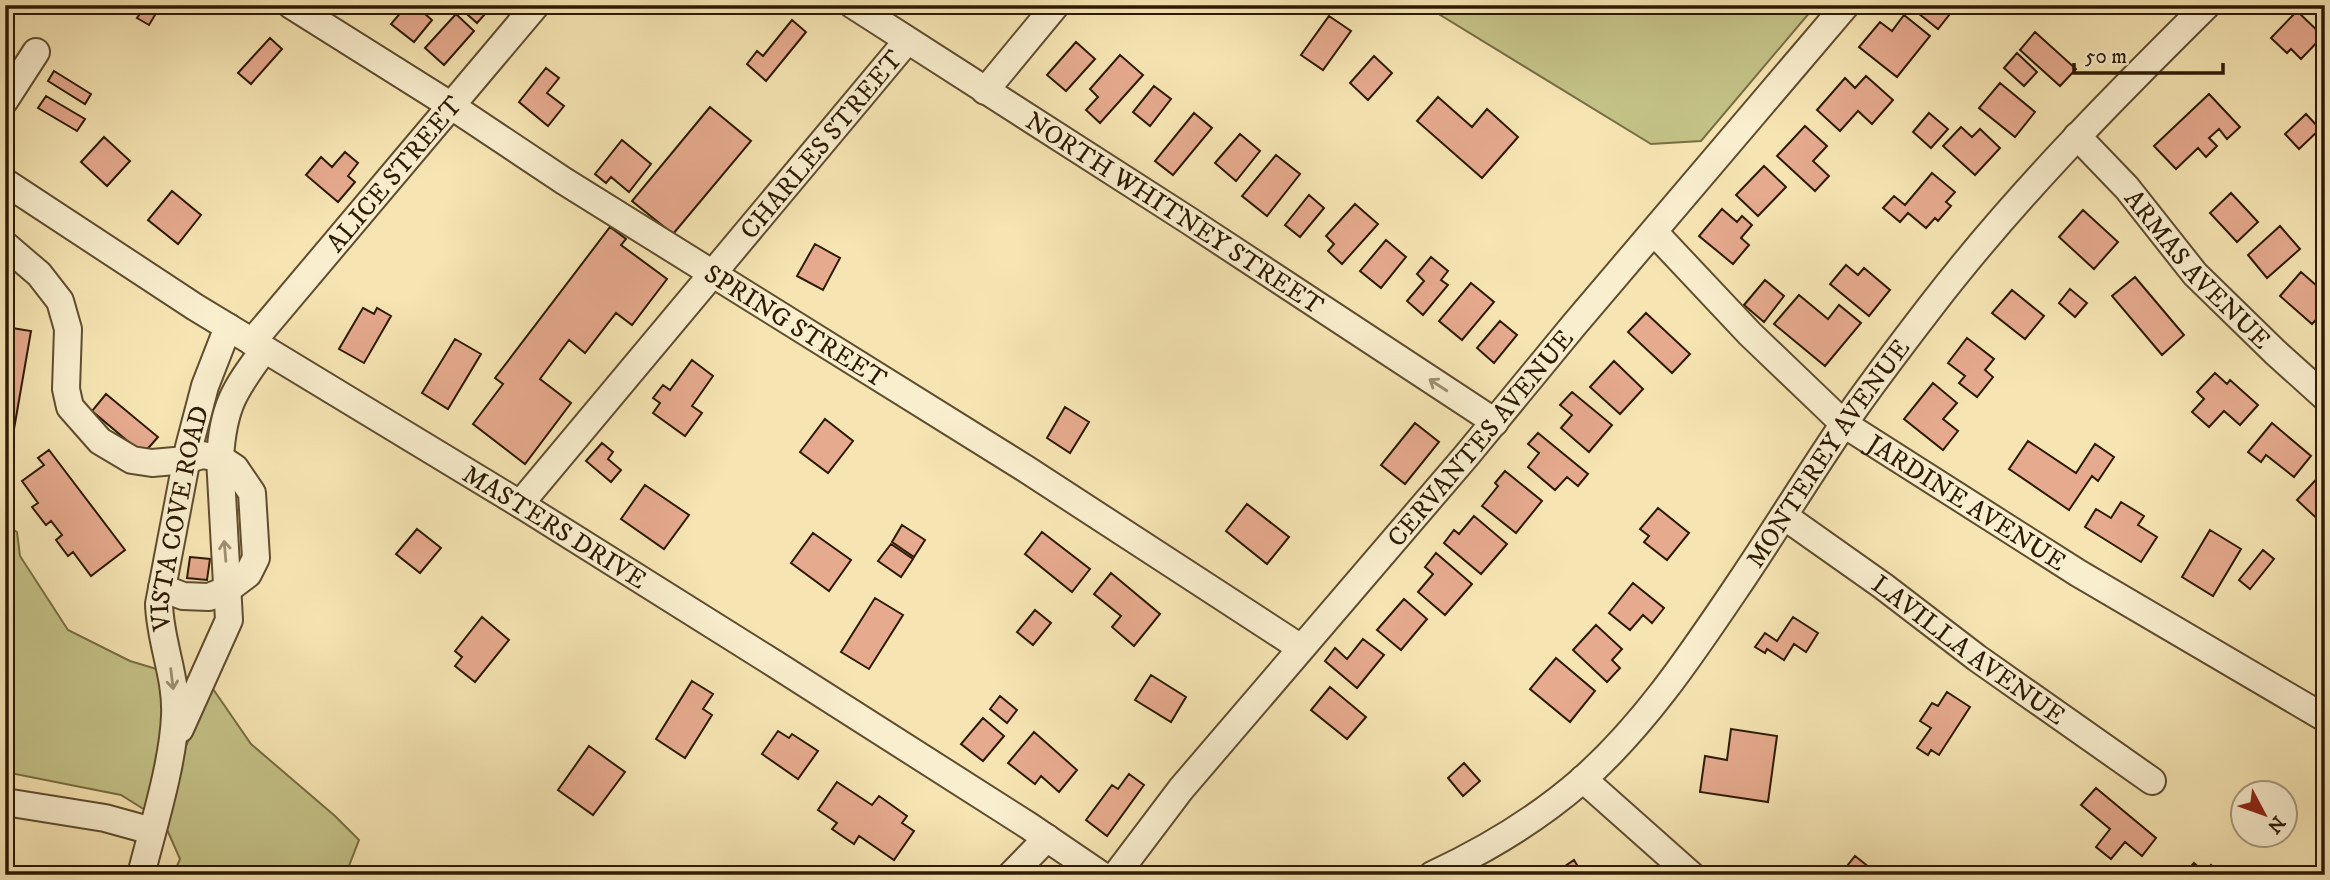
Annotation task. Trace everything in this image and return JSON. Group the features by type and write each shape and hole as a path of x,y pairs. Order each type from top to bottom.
{"street":[{"name":"SPRING STREET","path":"291,5 450,105 564,181 1026,469 1301,648"},
{"name":"ALICE STREET","path":"258,346 450,105 536,5"},
{"path":"985,91 1056,5"},
{"name":"CERVANTES AVENUE","path":"1116,875 1181,789 1846,5"},
{"name":"MONTEREY AVENUE","path":"1432,875 1473,856 1520,827 1583,779 1632,728 1701,640 1844,424 1967,262 2077,136 2207,5"},
{"name":"NORTH WHITNEY STREET","path":"865,9 907,41 1199,227 1495,422"},
{"name":"CHARLES STREET","path":"520,504 907,41"},
{"path":"5,100 36,52"},
{"name":"ARMAS AVENUE","path":"2077,136 2127,188 2195,274 2325,397"},
{"name":"MASTERS DRIVE","path":"5,182 258,346 520,504 1047,838 1101,875"},
{"name":"JARDINE AVENUE","path":"1654,232 1750,334 1844,424 2078,573 2325,718"},
{"path":"5,244 39,274 60,301 68,329 66,389 69,407 100,441 132,460 152,463 202,456 220,458"},
{"name":"VISTA COVE ROAD","path":"141,875 170,754 175,715 172,673 160,628 159,604 186,460 205,386 228,327"},
{"name":"VISTA COVE ROAD","path":"170,754 192,698 229,620 223,541 220,458 222,433 227,408 258,346"},
{"name":"LAVILLA AVENUE","path":"1784,516 1883,586 1977,658 2152,781"},
{"path":"162,587 183,596 196,597 209,597 228,589"},
{"path":"1583,779 1692,875"},
{"path":"5,802 105,818 152,831"},
{"path":"1011,875 1047,838"}],"shaded area":[{"path":"1424,5 1816,5 1701,141 1651,144"},
{"path":"5,524 17,532 20,556 68,630 130,661 160,670 164,714 145,810 121,795 5,772"},
{"path":"211,686 251,744 359,840 343,875 173,875 180,859 165,825 181,758"}],"building":[{"path":"146,5 161,5 149,25 137,18"},
{"path":"407,5 430,5 424,13 432,20 414,42 391,24"},
{"path":"463,5 493,5 477,23 460,8"},
{"path":"1908,5 1957,5 1938,29"},
{"path":"2297,11 2323,36 2301,59 2291,49 2287,53 2271,38"},
{"path":"456,14 474,31 444,65 425,48"},
{"path":"1904,15 1930,36 1897,77 1859,47 1880,22 1892,31"},
{"path":"1329,16 1351,31 1323,70 1301,55"},
{"path":"792,20 806,32 766,81 747,64 757,51 763,56"},
{"path":"2035,32 2076,69 2060,86 2020,50"},
{"path":"270,38 282,49 251,84 238,73"},
{"path":"1076,42 1095,59 1066,91 1047,75"},
{"path":"2017,53 2037,72 2024,86 2004,68"},
{"path":"1120,55 1143,75 1100,123 1086,110 1098,97 1090,89"},
{"path":"1374,56 1392,73 1368,100 1350,83"},
{"path":"546,68 559,78 547,93 564,106 548,126 519,102"},
{"path":"54,71 91,94 85,104 48,81"},
{"path":"1866,76 1893,100 1872,124 1858,111 1840,131 1817,110 1845,78 1855,88"},
{"path":"2000,83 2035,112 2015,137 1979,108"},
{"path":"1154,86 1171,99 1150,126 1133,112"},
{"path":"2209,94 2240,127 2227,139 2219,129 2209,138 2217,146 2206,157 2198,148 2176,169 2154,146"},
{"path":"46,96 85,119 77,131 38,108"},
{"path":"1438,97 1472,127 1487,109 1518,137 1482,178 1417,121"},
{"path":"710,107 751,141 673,234 632,201"},
{"path":"1194,113 1212,128 1173,175 1155,161"},
{"path":"1929,113 1948,129 1931,148 1913,132"},
{"path":"2306,114 2320,129 2299,149 2285,134"},
{"path":"1805,126 1827,146 1813,161 1829,176 1815,191 1777,156"},
{"path":"1961,127 1972,137 1980,129 2000,148 1975,175 1943,146"},
{"path":"1240,134 1260,151 1236,181 1215,163"},
{"path":"104,137 130,161 107,186 81,162"},
{"path":"622,140 651,164 629,192 611,177 606,183 595,174"},
{"path":"345,152 358,163 348,176 355,182 338,202 306,175 321,157 332,167"},
{"path":"1276,155 1300,174 1267,216 1242,196"},
{"path":"1764,166 1786,187 1758,216 1736,195"},
{"path":"1932,173 1955,192 1946,202 1951,206 1938,221 1935,218 1926,228 1908,213 1900,222 1883,208 1894,196 1905,205"},
{"path":"172,191 201,215 178,244 148,220"},
{"path":"2231,193 2258,222 2237,242 2210,213"},
{"path":"1309,195 1324,208 1300,237 1285,225"},
{"path":"1355,204 1378,224 1342,264 1328,251 1334,244 1326,236"},
{"path":"1722,209 1737,222 1742,216 1752,225 1741,238 1749,245 1733,264 1699,236"},
{"path":"2083,210 2118,242 2094,269 2059,237"},
{"path":"2280,226 2300,249 2267,278 2248,255"},
{"path":"610,227 626,239 621,245 667,279 632,325 616,313 585,353 569,340 540,379 571,403 525,464 473,424 503,384 495,378"},
{"path":"1386,240 1406,257 1381,288 1360,271"},
{"path":"815,244 840,258 823,290 797,276"},
{"path":"1431,257 1448,271 1441,280 1448,285 1423,315 1407,301 1424,281 1417,274"},
{"path":"1846,265 1858,275 1864,268 1890,290 1869,316 1830,284"},
{"path":"2301,272 2325,293 2325,310 2312,324 2280,296"},
{"path":"2135,277 2184,335 2162,355 2112,296"},
{"path":"1765,280 1784,296 1764,322 1744,305"},
{"path":"1471,283 1494,302 1462,340 1439,321"},
{"path":"2070,289 2087,303 2075,317 2059,303"},
{"path":"2012,290 2044,316 2025,339 1992,313"},
{"path":"1799,295 1828,319 1839,305 1861,323 1825,366 1774,324"},
{"path":"363,308 374,314 377,308 391,316 364,363 339,349"},
{"path":"1646,313 1690,354 1672,373 1628,332"},
{"path":"1500,321 1517,335 1494,363 1477,348"},
{"path":"12,328 31,331 9,458 5,457 5,342 9,343"},
{"path":"1967,338 1994,359 1985,370 1993,377 1977,397 1959,383 1965,376 1948,363"},
{"path":"455,339 481,354 448,409 422,393"},
{"path":"692,360 713,376 692,406 702,413 685,436 653,413 660,403 653,398 663,385 670,390"},
{"path":"1614,361 1643,389 1620,414 1590,387"},
{"path":"2215,373 2227,384 2230,380 2258,405 2240,425 2224,411 2209,427 2192,412 2204,399 2197,392"},
{"path":"1933,383 1957,403 1943,419 1958,431 1943,450 1904,419"},
{"path":"1572,392 1612,425 1589,452 1561,428 1572,415 1560,405"},
{"path":"106,394 158,437 143,454 92,411"},
{"path":"1065,407 1089,422 1070,453 1047,438"},
{"path":"825,419 853,441 828,473 800,452"},
{"path":"1415,423 1439,442 1405,484 1381,465"},
{"path":"2272,423 2311,456 2294,477 2266,455 2261,462 2248,452"},
{"path":"1538,433 1588,474 1578,486 1567,477 1555,490 1528,467 1539,453 1528,444"},
{"path":"2028,441 2076,473 2095,444 2114,457 2098,481 2092,476 2069,510 2009,469"},
{"path":"602,443 613,452 608,459 621,470 611,482 586,461"},
{"path":"49,450 125,550 91,576 73,552 68,556 56,540 62,535 51,521 46,525 32,507 38,503 22,481 44,465 38,458"},
{"path":"2325,470 2325,526 2297,500"},
{"path":"1505,471 1542,501 1516,533 1482,506 1498,486 1495,483"},
{"path":"645,485 689,515 664,549 621,519"},
{"path":"2121,502 2144,516 2138,525 2157,537 2141,562 2085,527 2096,509 2111,518"},
{"path":"1247,504 1289,537 1267,564 1226,531"},
{"path":"1658,508 1689,533 1667,560 1644,542 1649,536 1640,529"},
{"path":"1474,516 1507,544 1481,574 1444,543 1454,530 1459,534"},
{"path":"902,525 925,540 914,557 892,542"},
{"path":"417,529 441,548 420,573 396,554"},
{"path":"2210,530 2241,549 2213,596 2182,577"},
{"path":"1042,532 1090,569 1072,592 1025,554"},
{"path":"813,533 851,560 829,591 791,563"},
{"path":"891,544 913,559 901,577 878,561"},
{"path":"2263,550 2274,559 2250,589 2239,580"},
{"path":"1436,553 1472,584 1445,615 1418,592 1433,574 1425,567"},
{"path":"190,557 210,559 207,580 187,578"},
{"path":"1111,573 1160,614 1134,646 1112,627 1121,616 1094,594"},
{"path":"1633,583 1664,608 1652,623 1643,615 1630,630 1609,613"},
{"path":"875,598 903,615 869,669 841,652"},
{"path":"1404,599 1427,619 1401,650 1377,630"},
{"path":"1035,610 1051,623 1033,645 1017,632"},
{"path":"482,617 509,640 475,682 455,666 462,657 455,651"},
{"path":"1793,617 1818,633 1806,652 1794,644 1784,660 1767,649 1765,653 1755,647 1765,633 1777,641"},
{"path":"1596,625 1622,649 1612,660 1620,668 1607,682 1573,650"},
{"path":"1363,639 1384,655 1357,688 1325,661 1335,648 1347,659"},
{"path":"1556,658 1595,691 1570,722 1530,689"},
{"path":"1151,675 1186,697 1171,722 1135,700"},
{"path":"692,681 713,694 703,709 712,715 685,758 656,739"},
{"path":"1330,687 1366,717 1347,739 1311,710"},
{"path":"1947,692 1970,707 1939,755 1931,750 1928,755 1917,748 1931,728 1920,721 1932,703 1938,706"},
{"path":"1000,696 1017,710 1007,723 990,709"},
{"path":"983,718 1004,736 983,761 961,744"},
{"path":"1731,729 1777,736 1768,802 1700,792 1705,756 1727,760"},
{"path":"778,731 789,738 792,734 818,751 798,779 762,754"},
{"path":"1034,732 1077,770 1059,792 1041,776 1035,784 1008,763"},
{"path":"589,746 625,772 593,815 558,790"},
{"path":"1464,763 1480,781 1463,796 1448,778"},
{"path":"1129,774 1144,785 1107,836 1086,820 1112,785 1118,789"},
{"path":"837,782 872,805 879,796 907,816 902,823 914,831 894,860 859,836 854,844 832,829 837,823 818,810"},
{"path":"2096,788 2156,838 2142,856 2125,842 2111,859 2096,847 2110,829 2081,805"},
{"path":"1855,856 1874,871 1872,875 1840,875"},
{"path":"1574,860 1583,875 1552,875"},
{"path":"2194,863 2204,872 2211,865 2221,875 2183,875"}]}
